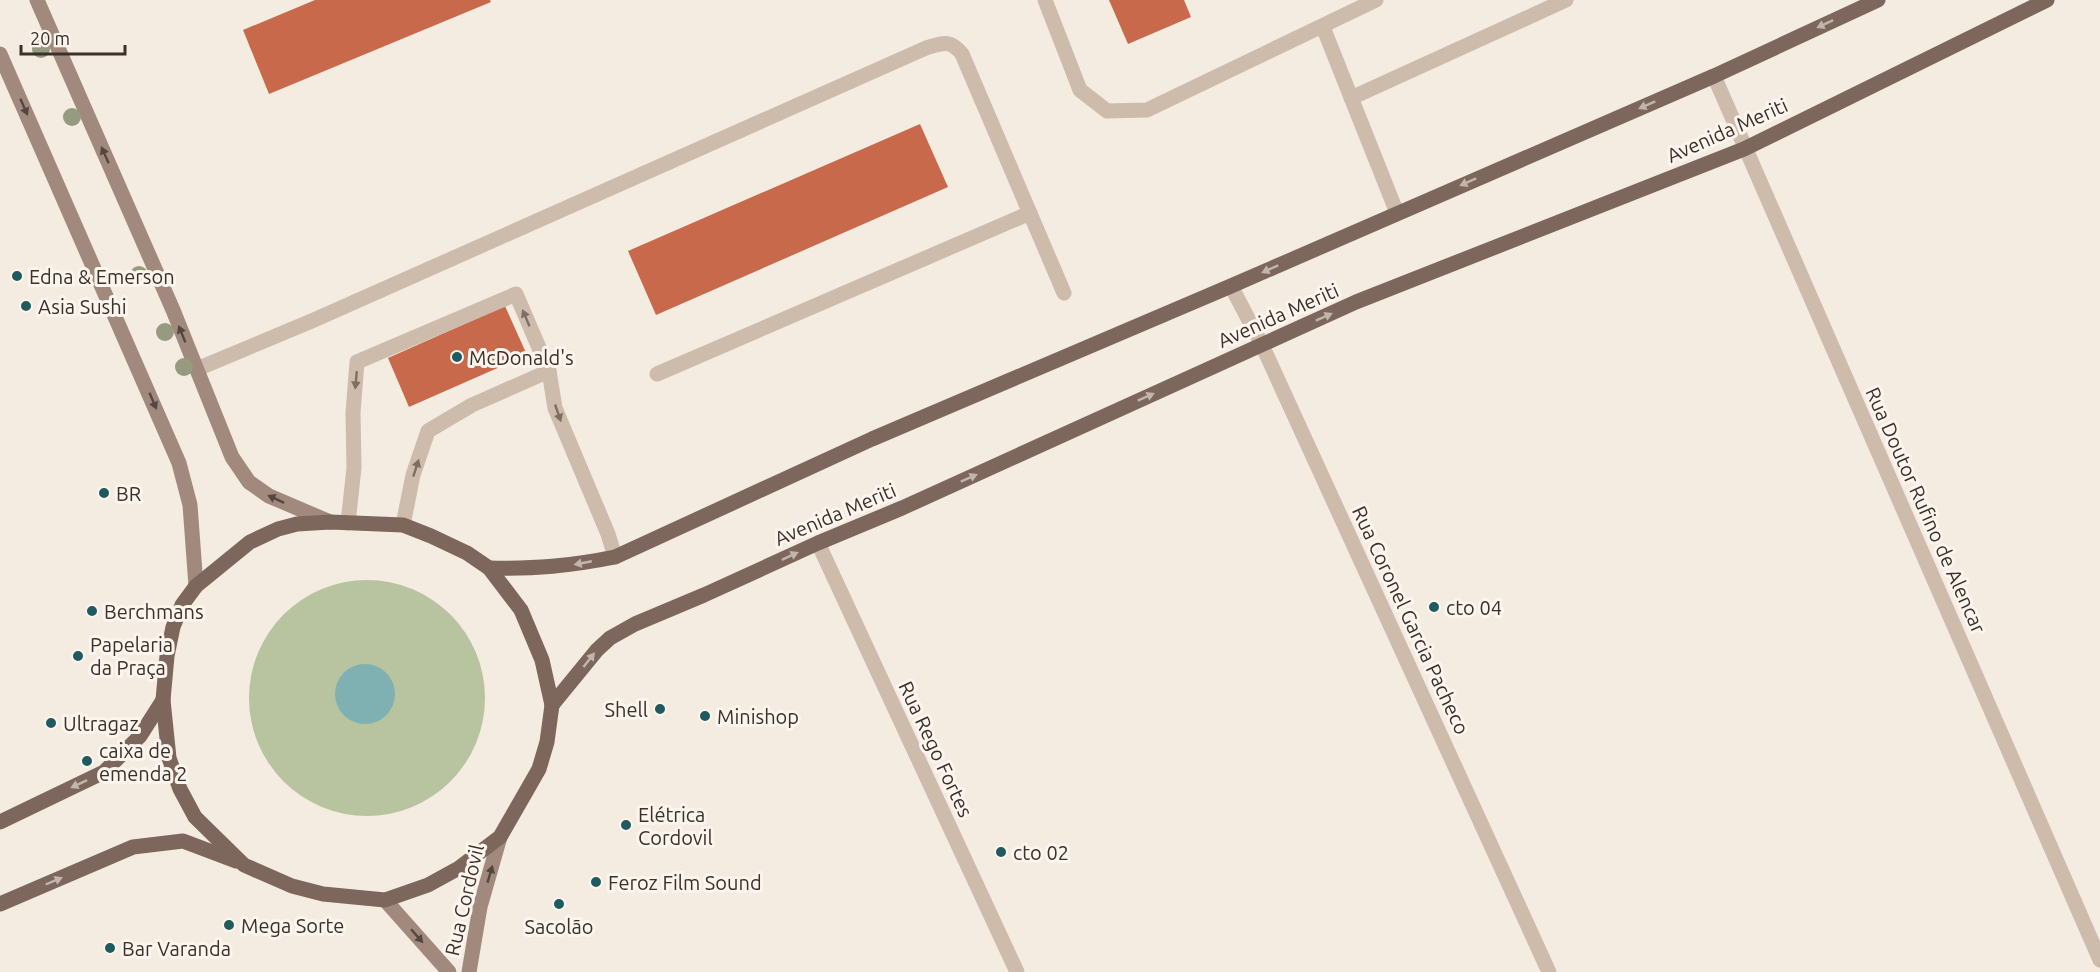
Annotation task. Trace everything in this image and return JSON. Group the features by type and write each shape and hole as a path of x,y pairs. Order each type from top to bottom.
{"main road":[{"path":"38,0 173,310 232,457 249,482 269,496 330,522"},
{"path":"489,568 533,569 573,565 615,557 872,439 1714,76 1878,0"},
{"name":"Avenida Meriti","path":"552,705 597,650 610,638 635,624 902,508 1356,302 1744,149 2047,0"},
{"path":"0,54 179,463 190,505 196,586"},
{"path":"0,904 133,848 183,841 244,864 292,886 323,894 385,900 428,885 459,868 500,837 539,769 547,742 552,705 542,660 521,610 489,568 467,553 403,525 330,522 297,524 278,528 250,542 196,586 182,605 173,627 167,656 163,700 169,758 183,796 195,817 244,864"},
{"path":"0,822 104,772 140,736 163,700"},
{"name":"Rua Cordovil","path":"469,972 480,907 500,837"},
{"name":"Rua Cordovil","path":"385,900 449,972"}],"street":[{"path":"1045,0 1080,90 1107,111 1147,110 1376,0"},
{"path":"1351,98 1566,0"},
{"path":"1323,27 1397,213"},
{"path":"197,369 314,320 926,48 942,43 955,45 962,54 1064,293"},
{"name":"Rua Doutor Rufino de Alencar","path":"1714,76 2100,960"},
{"path":"657,374 1030,213"},
{"name":"Rua Coronel Garcia Pacheco","path":"1231,286 1262,345 1549,972"},
{"path":"348,523 354,468 353,414 357,363 516,294 549,372 555,408 608,534 615,557"},
{"path":"403,525 413,475 428,431 472,405 549,372"},
{"name":"Rua Rego Fortes","path":"818,543 1017,972"}],"green space":[{"path":"367,580 390,582 423,594 442,607 458,623 471,642 480,664 485,698 483,721 471,754 458,773 442,789 423,802 401,811 367,816 344,814 311,802 292,789 276,773 263,754 254,732 249,698 251,675 263,642 276,623 292,607 311,594 333,585"}],"water":[{"path":"365,664 382,669 390,677 395,694 390,711 382,719 365,724 348,719 340,711 335,694 340,677 348,669"}],"building":[{"path":"315,0 490,0 491,2 269,94 243,30"},
{"path":"1109,0 1184,0 1191,17 1128,44"},
{"path":"920,124 948,187 656,315 628,251"},
{"name":"McDonald's","path":"505,306 527,355 409,407 388,358"}],"place":[{"name":"Edna & Emerson","path":"17,276"},
{"name":"Asia Sushi","path":"26,306"},
{"name":"McDonald's","path":"457,357"},
{"name":"BR","path":"104,493"},
{"name":"cto 04","path":"1434,607"},
{"name":"Berchmans","path":"92,611"},
{"name":"Papelaria da Praça","path":"78,656"},
{"name":"Shell","path":"660,709"},
{"name":"Minishop","path":"705,716"},
{"name":"Ultragaz","path":"51,723"},
{"name":"caixa de emenda 2","path":"87,761"},
{"name":"Elétrica Cordovil","path":"626,825"},
{"name":"cto 02","path":"1001,852"},
{"name":"Feroz Film Sound","path":"596,882"},
{"name":"Sacolão","path":"559,904"},
{"name":"Mega Sorte","path":"229,925"},
{"name":"Bar Varanda","path":"110,948"}]}
